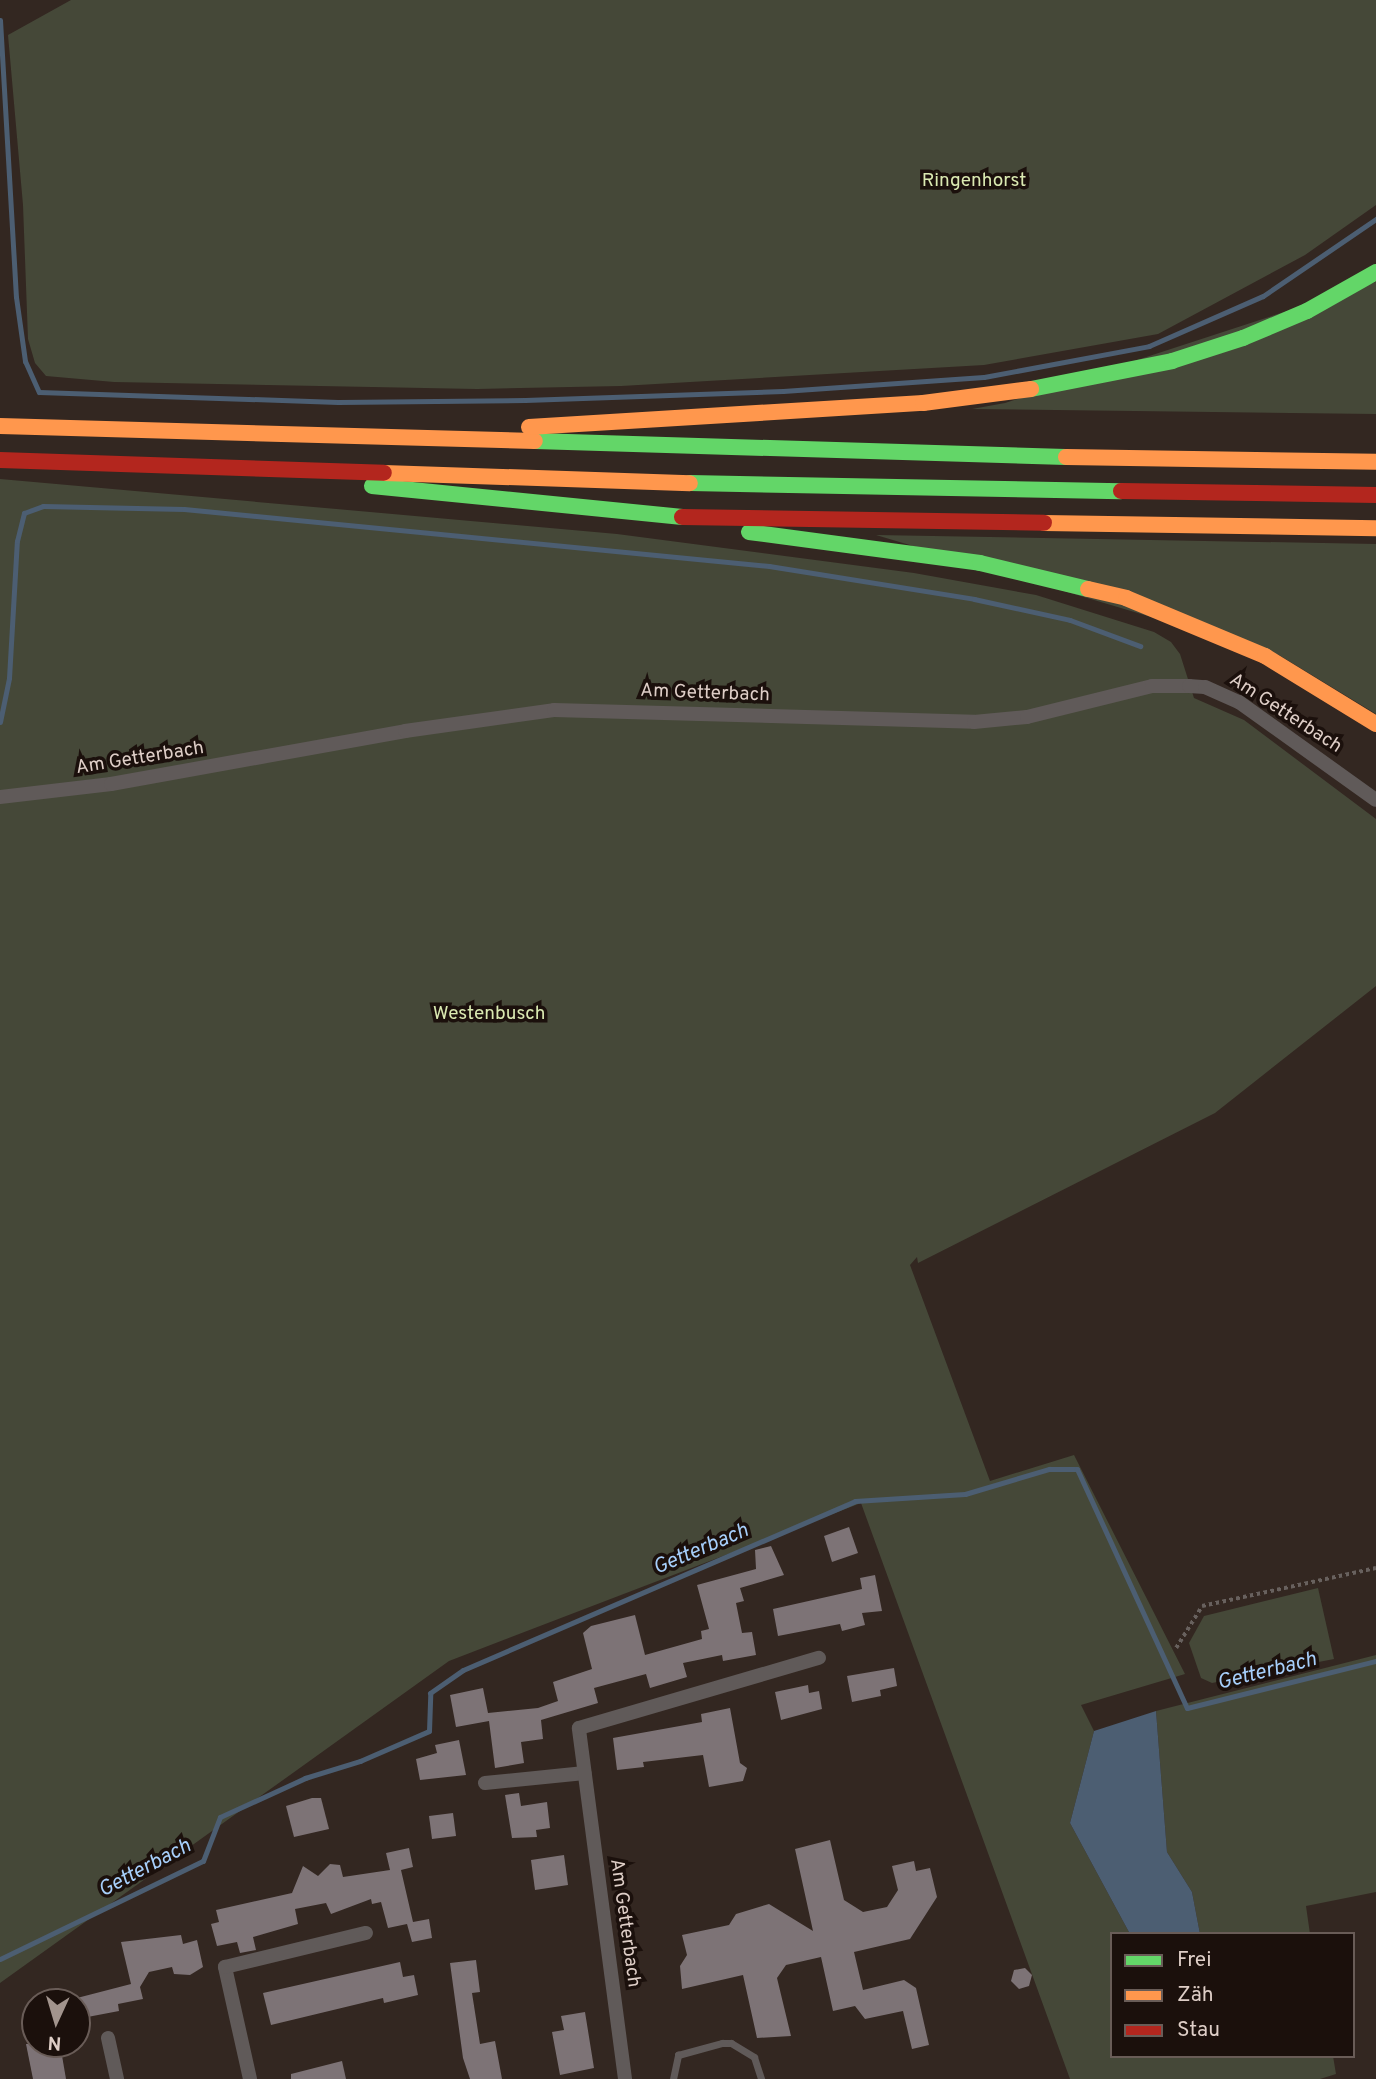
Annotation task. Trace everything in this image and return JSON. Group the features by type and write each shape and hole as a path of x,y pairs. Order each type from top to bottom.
{"highway":[{"path":"366,434 884,407 1072,383 1172,361 1232,342 1307,311 1376,272"},
{"path":"0,426 366,434 782,452 1376,462"},
{"path":"0,460 826,487 1376,495"},
{"path":"263,467 471,499 658,517 980,563 1126,598 1265,656 1376,724"},
{"path":"658,517 1376,528"}],"street":[{"name":"Am Getterbach","path":"0,797 124,782 405,731 554,710 974,722 1027,717 1152,686 1189,686 1205,687 1239,702 1376,800"},
{"name":"Am Getterbach","path":"625,2079 579,1728 819,1658"},
{"path":"485,1783 584,1773"},
{"path":"250,2079 225,1967 366,1933"},
{"path":"108,2038 117,2079"}],"lane":[{"path":"673,2079 678,2055 731,2043 758,2062 761,2079"}],"path":[{"path":"1176,1648 1202,1606 1376,1568"}],"green space":[{"name":"Ringenhorst","path":"71,0 1376,0 1376,205 1305,255 1158,334 984,365 621,386 477,389 114,382 46,376 35,363 28,339 23,205 8,35"},
{"path":"1376,282 1376,414 972,409 1005,403"},
{"name":"Westenbusch","path":"0,479 617,534 914,573 1036,595 1154,632 1171,642 1180,654 1194,698 1244,720 1376,819 1376,986 1215,1113 918,1263 917,1257 910,1265 990,1481 1074,1455 1185,1674 1081,1705 1094,1731 1070,1823 1129,1932 1110,1932 1110,2058 1333,2058 1336,2074 1320,2079 1070,2079 861,1503 449,1661 0,1983"},
{"path":"876,535 1376,544 1376,714 1279,655"},
{"path":"1318,1588 1334,1659 1212,1683 1201,1678 1189,1643 1204,1616"},
{"path":"1376,1655 1376,1892 1306,1906 1310,1932 1200,1932 1192,1892 1167,1852 1156,1711"}],"water":[{"path":"1156,1711 1167,1852 1192,1892 1200,1932 1129,1932 1070,1823 1094,1731"}],"building":[{"path":"849,1527 858,1553 832,1562 824,1536"},
{"path":"771,1546 784,1575 740,1588 744,1601 736,1603 742,1633 752,1632 756,1655 723,1661 722,1655 683,1663 687,1677 650,1688 646,1674 594,1688 598,1703 541,1720 543,1739 521,1742 524,1763 495,1768 489,1721 456,1727 450,1695 483,1688 488,1713 538,1708 558,1701 553,1682 592,1669 583,1633 591,1626 635,1615 645,1655 702,1639 701,1631 709,1629 697,1585 756,1569 755,1550"},
{"path":"875,1575 882,1611 862,1613 865,1625 842,1631 840,1624 778,1636 773,1609 862,1589 860,1578"},
{"path":"894,1668 897,1686 880,1690 881,1696 852,1702 847,1676"},
{"path":"808,1685 809,1693 819,1691 822,1709 781,1720 775,1692"},
{"path":"730,1708 740,1763 747,1768 743,1781 709,1787 703,1755 643,1762 644,1767 617,1770 613,1738 702,1722 701,1714"},
{"path":"459,1740 466,1775 420,1780 416,1759 437,1753 435,1745"},
{"path":"519,1793 521,1806 547,1802 550,1828 536,1830 537,1837 512,1838 505,1795"},
{"path":"321,1798 329,1829 294,1837 286,1806"},
{"path":"453,1813 456,1836 432,1839 429,1816"},
{"path":"830,1840 844,1900 863,1912 887,1907 898,1890 892,1866 914,1861 916,1871 930,1868 937,1897 910,1939 854,1952 863,1990 904,1980 916,1988 929,2045 912,2049 903,2011 865,2019 855,2006 833,2011 821,1957 786,1965 777,1978 791,2036 757,2038 743,1975 682,1989 680,1966 687,1955 682,1935 729,1925 736,1914 769,1904 813,1931 795,1849"},
{"path":"409,1848 413,1867 401,1870 413,1922 429,1919 432,1938 412,1942 407,1924 388,1928 381,1902 372,1904 371,1899 331,1914 326,1903 295,1909 298,1924 253,1937 256,1950 240,1953 237,1942 217,1946 211,1924 219,1922 216,1910 292,1893 303,1866 318,1876 330,1864 340,1865 343,1877 390,1870 386,1853"},
{"path":"564,1855 568,1885 535,1890 531,1860"},
{"path":"181,1935 183,1944 197,1940 203,1967 190,1975 174,1974 172,1967 149,1972 140,1987 143,1999 118,2004 119,2011 91,2016 91,1994 131,1984 121,1942"},
{"path":"476,1960 480,1992 472,1993 480,2044 495,2041 502,2079 470,2079 463,2058 450,1963"},
{"path":"400,1962 403,1977 414,1975 418,1995 384,2003 383,1998 271,2025 263,1993"},
{"path":"1025,1968 1032,1975 1029,1986 1019,1989 1011,1981 1014,1970"},
{"path":"585,2012 594,2068 560,2075 552,2032 564,2030 561,2016"},
{"path":"29,2058 62,2058 66,2079 33,2079"},
{"path":"342,2061 346,2079 291,2079 291,2074"}],"waterway":[{"path":"0,20 16,297 25,361 39,392 338,402 525,400 783,391 984,377 1149,346 1263,296 1376,219"},
{"path":"0,722 9,678 17,541 24,513 43,506 184,509 769,566 974,599 1070,620 1140,646"},
{"name":"Getterbach","path":"0,1959 203,1861 220,1817 305,1778 360,1761 429,1731 430,1693 463,1670 855,1501 965,1494 1049,1469 1077,1469 1187,1708 1376,1661"}],"traffic: fast":[{"path":"1031,389 1172,361 1243,338 1307,311 1376,272"},
{"path":"535,441 1066,457"},
{"path":"690,483 1121,491"},
{"path":"372,486 682,517"},
{"path":"749,532 980,563 1088,589"}],"traffic: slow":[{"path":"529,427 923,403 1031,389"},
{"path":"0,426 535,441"},
{"path":"1066,457 1376,462"},
{"path":"384,473 690,483"},
{"path":"1044,523 1376,528"},
{"path":"1088,589 1126,598 1265,656 1376,724"}],"traffic: jam":[{"path":"0,460 384,473"},
{"path":"1121,491 1376,495"},
{"path":"682,517 1044,523"}]}
